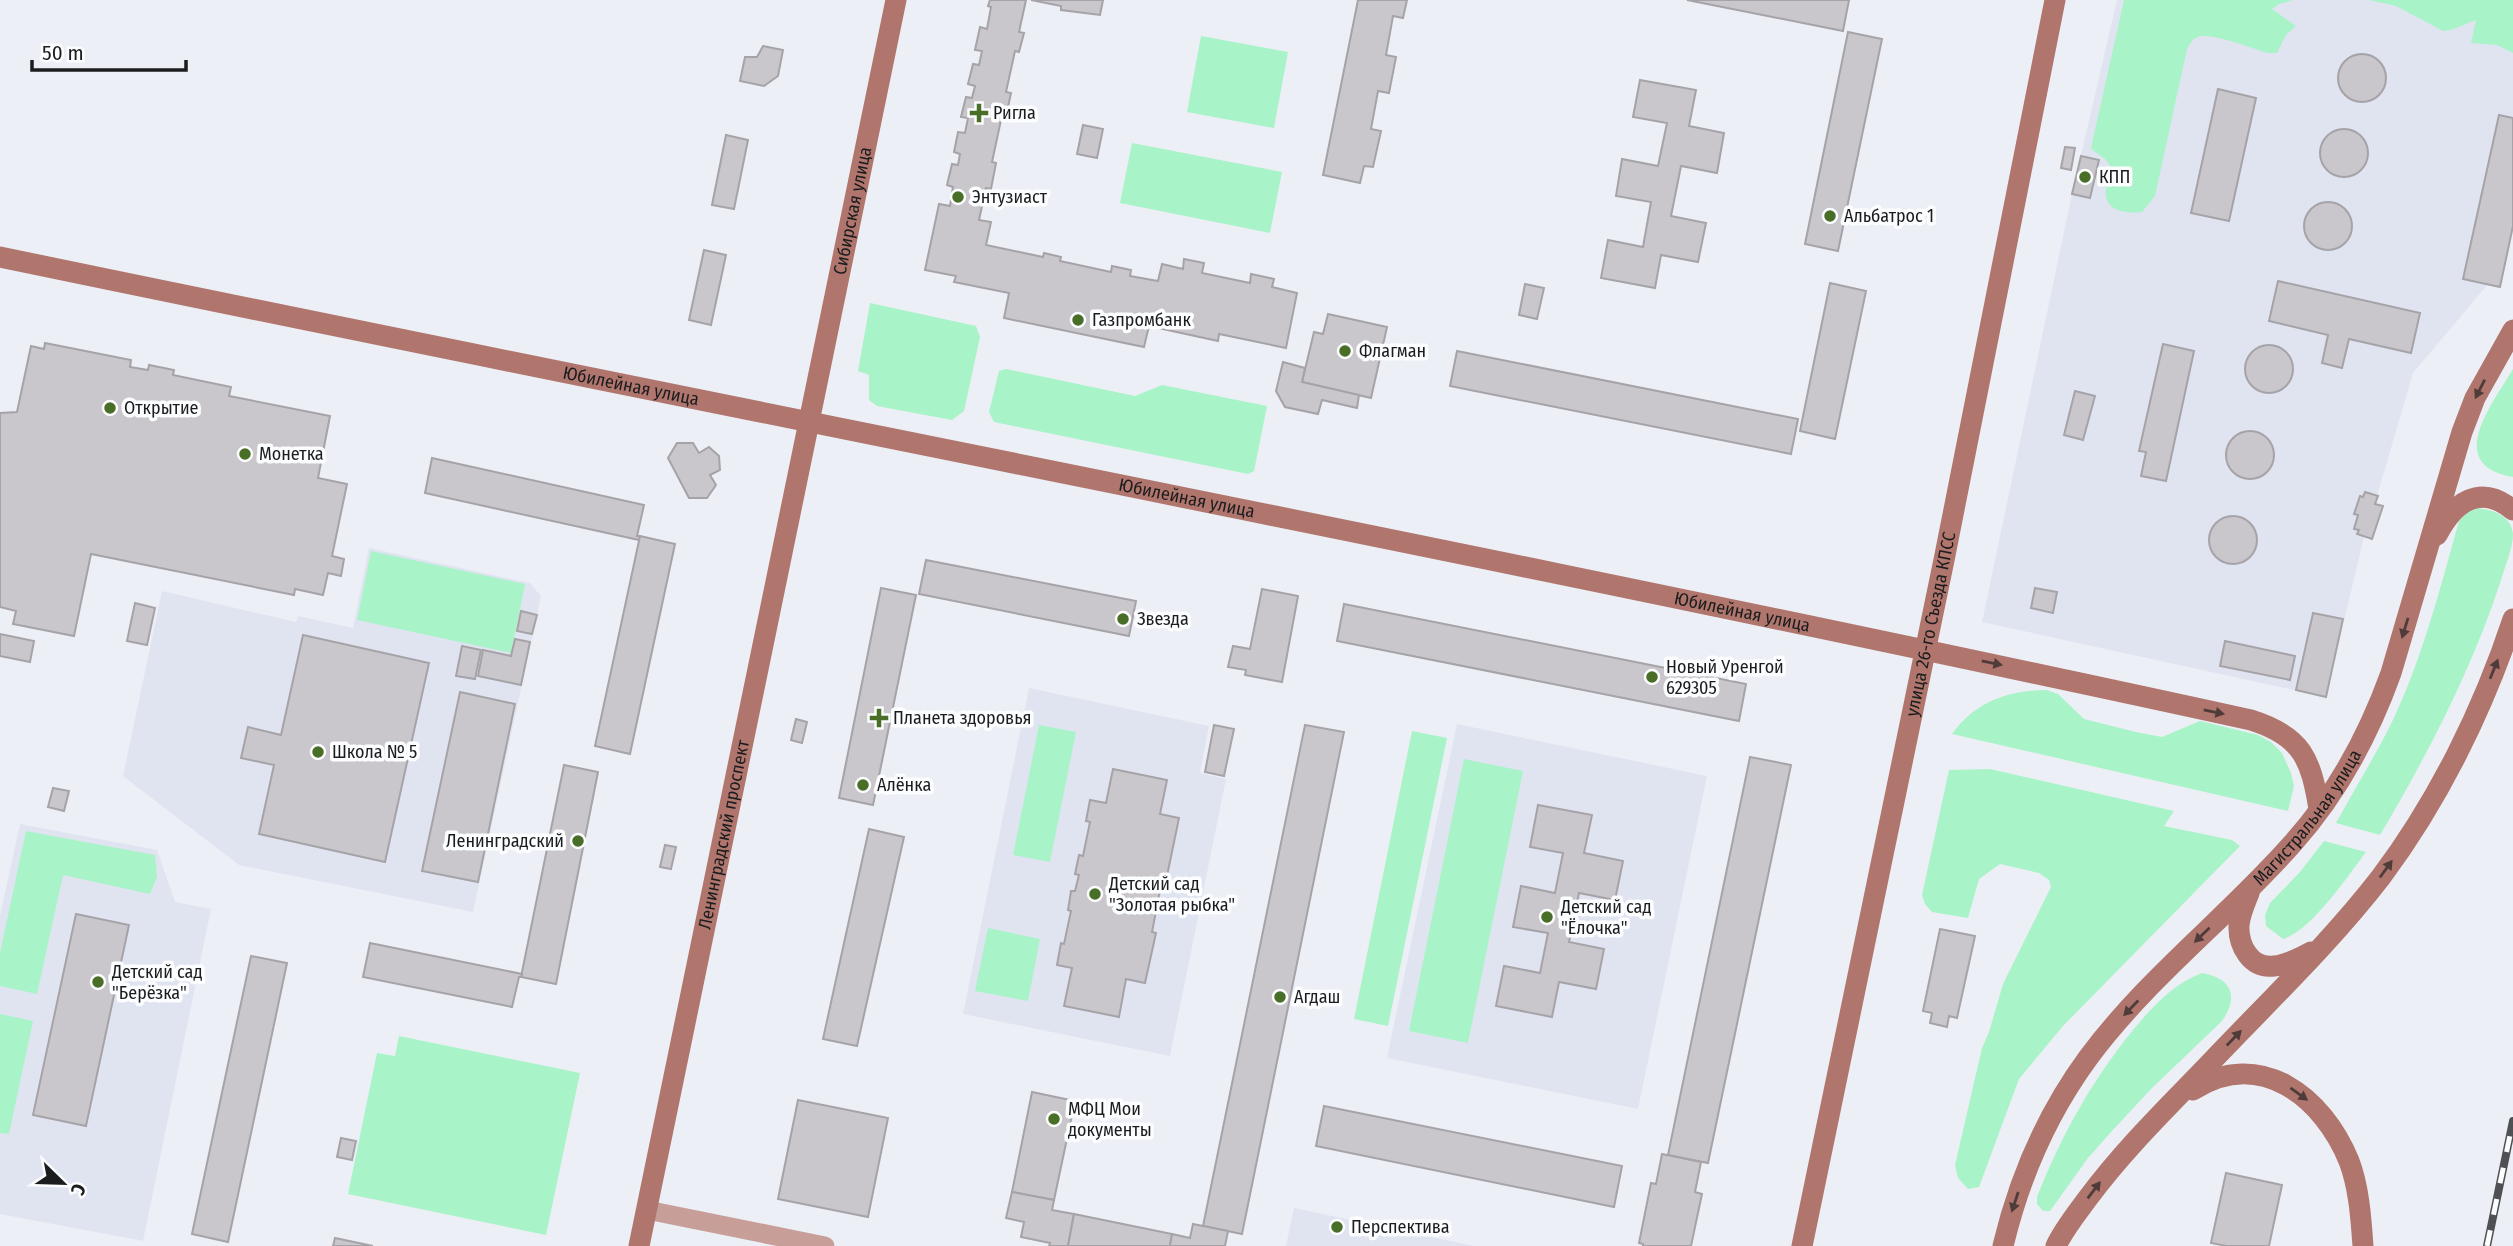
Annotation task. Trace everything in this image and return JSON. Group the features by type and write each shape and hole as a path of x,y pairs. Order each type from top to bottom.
{"main road":[{"name":"Сибирская улица","path":"809,422 896,0"},
{"name":"улица 26-го Съезда КПСС","path":"1802,1246 2055,0"},
{"name":"Юбилейная улица","path":"0,257 438,349 1225,504 1925,649 2251,720 2278,729 2305,754 2311,768 2319,809"},
{"name":"Магистральная улица","path":"2003,1246 2023,1178 2048,1122 2081,1068 2125,1014 2249,891 2294,842 2345,770 2380,703 2405,630 2462,432 2475,398 2513,330"},
{"name":"Ленинградский проспект","path":"639,1246 809,422"},
{"path":"2423,562 2451,513 2472,498 2483,496 2503,502 2513,510"},
{"path":"2056,1246 2109,1170 2136,1138 2319,948 2380,877 2423,814 2473,719 2513,619"},
{"path":"2249,891 2241,916 2240,937 2246,953 2254,961 2263,966 2275,967 2292,962 2319,948"},
{"path":"2170,1105 2208,1080 2230,1075 2253,1074 2276,1080 2300,1092 2320,1111 2335,1132 2350,1163 2357,1190 2363,1246"}],"street":[{"path":"647,1210 825,1246"}],"shaded area":[{"path":"2117,0 2513,0 2513,226 2500,287 2488,284 2413,373 2375,503 2383,506 2372,539 2364,537 2326,697 1982,622 2072,194"},
{"name":"Школа № 5","path":"369,548 530,583 541,596 473,912 239,865 123,776 162,591 296,622 298,616 353,628"},
{"name":"Детский сад \"Золотая рыбка\"","path":"1029,688 1209,726 1200,773 1226,779 1170,1056 963,1014"},
{"name":"Детский сад \"Ёлочка\"","path":"1457,724 1707,776 1638,1109 1387,1058"},
{"name":"Детский сад \"Берёзка\"","path":"20,824 157,850 175,902 211,909 143,1241 0,1214 0,916"},
{"name":"Перспектива","path":"1294,1208 1474,1246 1286,1246"}],"green space":[{"path":"2124,0 2293,0 2272,9 2296,26 2286,35 2277,53 2268,53 2212,37 2204,36 2193,40 2187,49 2155,196 2142,212 2117,210 2108,202 2106,189 2110,166 2091,148"},
{"path":"2369,0 2513,0 2513,53 2497,45 2471,43 2476,20 2443,31 2396,6"},
{"path":"1201,36 1288,52 1274,128 1187,112"},
{"path":"1132,143 1282,172 1270,233 1120,203"},
{"path":"870,303 976,326 980,337 964,411 952,420 877,406 869,400 869,375 858,371"},
{"path":"1006,369 1135,396 1162,385 1267,406 1254,471 1248,474 994,422 989,412 999,371"},
{"path":"2513,369 2513,477 2492,470 2481,460 2477,447 2479,431 2486,415"},
{"path":"2477,508 2495,512 2505,518 2512,528 2513,539 2489,613 2463,678 2432,742 2380,835 2336,823 2402,700 2430,624 2459,521 2467,512"},
{"path":"371,551 525,584 511,653 357,620"},
{"path":"2047,690 2058,694 2084,719 2136,732 2162,737 2200,721 2258,735 2271,742 2282,753 2291,773 2294,786 2288,811 1952,734 1971,714 1994,700 2019,692"},
{"path":"1039,725 1076,732 1050,862 1013,855"},
{"path":"1412,731 1447,738 1388,1026 1354,1019"},
{"path":"1464,759 1523,771 1468,1043 1409,1031"},
{"path":"1990,769 2174,811 2164,826 2232,840 2240,846 2063,1026 2019,1079 1979,1187 1968,1189 1958,1178 1955,1165 1982,1048 2003,984 2051,887 2049,880 2039,873 2000,864 1979,879 1968,918 1932,912 1925,904 1922,895 1949,770"},
{"path":"26,831 155,855 157,877 150,894 63,875 37,994 0,986 0,953"},
{"path":"2324,841 2366,852 2317,914 2294,934 2283,939 2266,926 2265,915 2270,903 2300,872"},
{"path":"988,928 1040,939 1028,1001 975,991"},
{"path":"2202,973 2220,979 2230,990 2230,1004 2222,1021 2151,1089 2111,1132 2088,1158 2050,1211 2043,1211 2037,1204 2037,1197 2046,1174 2078,1110 2104,1069 2156,1004 2182,983"},
{"path":"0,1014 33,1021 9,1134 0,1133"},
{"path":"399,1036 580,1073 546,1235 348,1194 377,1053 395,1056"}],"building":[{"path":"990,0 1026,0 1019,32 1024,33 1019,52 1015,51 1006,92 1011,93 1005,121 1001,120 992,162 996,163 991,189 986,188 979,220 991,222 986,245 1043,257 1044,253 1061,257 1060,261 1111,272 1112,266 1131,270 1130,276 1158,281 1162,264 1183,269 1184,259 1204,263 1202,273 1250,283 1251,274 1274,279 1272,287 1297,293 1286,348 1219,334 1218,341 1149,326 1144,347 1004,318 1009,293 954,282 956,276 925,270 939,204 950,206 953,187 947,185 952,164 958,165 960,154 954,152 958,132 965,133 968,118 961,117 966,97 972,98 975,86 968,84 973,64 979,65 982,51 975,50 980,27 987,29"},
{"path":"1031,0 1103,0 1100,15 1061,10 1061,6"},
{"path":"1358,0 1407,0 1403,18 1393,16 1386,55 1396,57 1389,93 1378,91 1371,129 1381,131 1373,167 1364,166 1360,183 1323,175"},
{"path":"1687,0 1849,0 1843,31"},
{"path":"1848,32 1882,39 1838,251 1805,244"},
{"path":"763,46 783,50 778,76 764,86 740,81 745,57 757,57"},
{"path":"2362,54 2379,61 2386,78 2379,95 2362,102 2345,95 2338,78 2345,61"},
{"path":"1640,80 1696,90 1689,126 1724,133 1717,173 1681,166 1671,216 1706,223 1698,262 1661,255 1655,288 1601,278 1608,240 1643,247 1651,202 1616,196 1622,159 1658,166 1667,123 1633,117"},
{"path":"2218,89 2256,98 2229,221 2191,213"},
{"path":"2499,115 2513,118 2513,226 2500,287 2463,279"},
{"path":"1083,125 1103,129 1097,158 1077,154"},
{"path":"2344,129 2361,136 2368,153 2361,170 2344,177 2327,170 2320,153 2327,136"},
{"path":"726,135 748,140 734,209 712,205"},
{"path":"2065,147 2075,148 2071,170 2061,168"},
{"name":"КПП","path":"2081,156 2099,160 2090,198 2072,194"},
{"path":"2328,202 2345,209 2352,226 2345,243 2328,250 2311,243 2304,226 2311,209"},
{"path":"704,250 726,255 711,325 689,320"},
{"path":"2278,281 2420,313 2411,353 2349,339 2342,368 2322,363 2328,335 2269,321"},
{"path":"1830,283 1866,291 1835,439 1800,431"},
{"path":"1525,284 1544,288 1537,319 1519,315"},
{"name":"Флагман","path":"1328,314 1387,327 1371,398 1302,382 1314,332 1323,334"},
{"path":"45,343 131,360 130,367 148,370 149,365 174,370 173,375 231,387 229,396 330,416 318,478 347,484 332,556 344,559 341,576 328,573 323,595 295,589 294,595 91,554 74,636 13,624 16,611 0,607 0,413 17,412 31,346 44,349"},
{"path":"2163,344 2194,351 2166,481 2141,476 2146,452 2139,451"},
{"path":"2269,345 2286,352 2293,369 2286,386 2269,393 2252,386 2245,369 2252,352"},
{"path":"1457,351 1798,419 1791,454 1450,386"},
{"path":"1283,362 1305,368 1302,382 1359,395 1357,408 1322,400 1318,414 1285,407 1276,391"},
{"path":"2075,391 2095,396 2083,440 2064,435"},
{"path":"2250,431 2267,438 2274,455 2267,472 2250,479 2233,472 2226,455 2233,438"},
{"path":"677,443 693,443 699,453 709,447 719,456 720,470 710,475 716,485 707,498 689,498 668,458"},
{"path":"432,458 644,505 637,536 640,536 639,540 425,493"},
{"path":"2365,492 2378,496 2375,504 2383,506 2372,539 2357,534 2359,530 2354,529 2358,515 2354,514 2360,496 2363,497"},
{"path":"2233,516 2250,523 2257,540 2250,557 2233,564 2216,557 2209,540 2216,523"},
{"path":"640,536 675,544 630,754 595,746"},
{"path":"926,560 1136,601 1129,636 919,594"},
{"path":"881,588 916,595 873,805 839,798"},
{"path":"2035,588 2057,592 2053,613 2031,608"},
{"path":"1262,589 1298,596 1282,682 1245,675 1246,670 1228,667 1233,646 1250,649"},
{"path":"135,603 155,608 147,645 127,641"},
{"path":"1344,604 1746,684 1739,721 1337,641"},
{"path":"521,611 537,615 532,634 517,631"},
{"path":"2313,613 2343,619 2326,697 2296,690"},
{"path":"0,634 34,641 30,662 0,656"},
{"path":"303,635 429,663 385,862 259,834 274,765 241,758 248,727 281,735"},
{"path":"515,639 530,642 521,685 478,676 483,650 511,656"},
{"path":"2225,641 2295,656 2290,680 2220,666"},
{"path":"462,646 481,650 475,679 456,676"},
{"path":"460,692 515,704 478,882 422,871"},
{"path":"796,719 807,722 802,743 791,740"},
{"path":"1214,725 1234,729 1224,776 1205,772"},
{"path":"1305,725 1344,732 1242,1234 1203,1226"},
{"path":"1750,757 1791,765 1708,1163 1668,1155"},
{"path":"564,765 598,772 556,984 521,977"},
{"path":"1113,769 1167,780 1160,814 1179,818 1167,876 1163,875 1152,932 1156,933 1145,983 1126,979 1119,1017 1064,1006 1072,968 1057,965 1071,911 1068,910 1071,891 1075,891 1079,875 1075,874 1079,855 1083,856 1090,822 1086,821 1090,800 1106,803"},
{"path":"53,788 69,791 64,811 48,807"},
{"path":"1538,805 1592,815 1584,853 1623,861 1615,900 1579,893 1569,942 1604,949 1596,989 1559,982 1552,1017 1496,1006 1504,966 1540,973 1548,933 1513,927 1521,886 1555,893 1563,853 1530,847"},
{"path":"869,829 904,837 857,1046 823,1039"},
{"path":"665,845 676,847 671,869 660,867"},
{"path":"76,914 129,925 86,1126 33,1115"},
{"path":"1940,929 1975,936 1957,1018 1949,1016 1947,1027 1930,1023 1932,1013 1923,1011"},
{"path":"370,943 522,974 512,1007 363,977"},
{"path":"251,956 287,963 228,1242 192,1234"},
{"path":"1032,1092 1075,1101 1054,1200 1012,1192"},
{"path":"798,1100 888,1118 868,1217 778,1199"},
{"path":"1324,1106 1622,1166 1614,1207 1316,1146"},
{"path":"341,1138 356,1141 352,1160 337,1157"},
{"path":"1662,1154 1701,1162 1695,1192 1702,1194 1691,1246 1643,1246 1639,1243 1651,1183 1656,1184"},
{"path":"2226,1173 2282,1185 2269,1246 2227,1246 2211,1243"},
{"path":"1012,1192 1054,1200 1052,1210 1074,1214 1068,1246 1049,1246 1050,1243 1021,1237 1024,1222 1006,1218"},
{"path":"1074,1214 1172,1234 1170,1246 1068,1246"},
{"path":"1193,1224 1228,1231 1225,1246 1170,1246 1172,1234 1190,1238"},
{"path":"335,1238 373,1246 333,1246"}],"railway":[{"path":"2487,1246 2513,1121"}],"place":[{"name":"Ригла","path":"979,113"},
{"name":"КПП","path":"2085,177"},
{"name":"Энтузиаст","path":"958,197"},
{"name":"Альбатрос 1","path":"1830,216"},
{"name":"Газпромбанк","path":"1078,320"},
{"name":"Флагман","path":"1345,351"},
{"name":"Открытие","path":"110,408"},
{"name":"Монетка","path":"245,454"},
{"name":"Звезда","path":"1123,619"},
{"name":"Новый Уренгой 629305","path":"1652,677"},
{"name":"Планета здоровья","path":"879,718"},
{"name":"Школа № 5","path":"318,752"},
{"name":"Алёнка","path":"863,785"},
{"name":"Ленинградский","path":"578,841"},
{"name":"Детский сад \"Золотая рыбка\"","path":"1095,894"},
{"name":"Детский сад \"Ёлочка\"","path":"1547,917"},
{"name":"Детский сад \"Берёзка\"","path":"98,982"},
{"name":"Агдаш","path":"1280,997"},
{"name":"МФЦ Мои документы","path":"1054,1119"},
{"name":"Перспектива","path":"1337,1227"}]}
